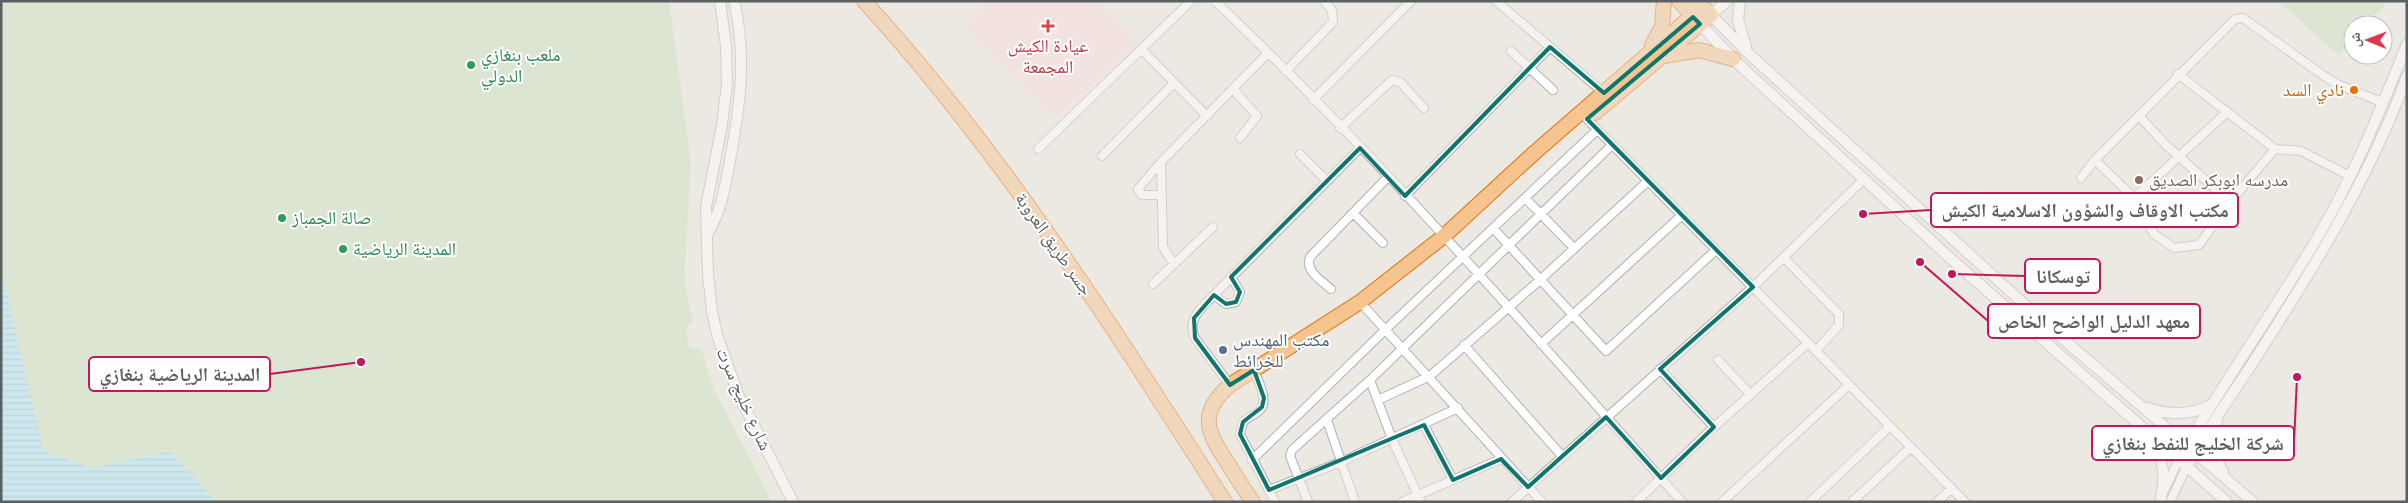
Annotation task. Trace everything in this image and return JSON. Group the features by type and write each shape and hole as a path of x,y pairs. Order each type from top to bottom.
{"highway":[{"name":"جسر طريق العروبة","path":"864,1 942,91 1009,179 1093,300 1225,502"},
{"path":"1646,54 1662,27 1664,1"},
{"path":"1679,1 1702,11"},
{"path":"1584,116 1604,93 1646,54 1702,11"},
{"path":"1253,502 1214,443 1208,427 1208,418 1216,400 1230,385 1360,302 1444,236 1516,171 1535,159 1584,116 1661,57 1702,11"},
{"path":"1661,57 1699,50 1733,58"}],"main road":[{"name":"شارع خليج سرت","path":"720,1 726,46 726,84 722,125 707,199 708,274 717,335 738,394 793,502"},
{"name":"شارع خليج سرت","path":"708,233 722,202 741,93 740,33 734,1"},
{"path":"1702,11 1727,1"},
{"path":"1740,1 1740,31 1748,53"},
{"path":"1702,11 2055,332 2253,502"},
{"path":"1702,11 1733,58 1950,258 2227,502"},
{"path":"2183,463 2317,239 2350,176 2384,103 2407,44"},
{"path":"2226,477 2219,465 2214,446 2217,408 2331,236 2362,180 2407,76"},
{"path":"2137,402 2149,408 2176,414 2217,408"},
{"path":"2148,431 2164,463 2164,501"}],"street":[{"path":"1038,149 1190,1"},
{"path":"1286,71 1333,22 1332,10 1324,1"},
{"path":"1313,100 1411,1"},
{"path":"1496,1 1604,93"},
{"path":"1219,3 1463,256 1682,502"},
{"path":"2081,178 2095,160 2178,74 2230,23 2243,18 2324,76 2339,85 2384,103"},
{"path":"1405,196 1550,47"},
{"path":"1141,49 1207,116"},
{"path":"1511,51 1553,90"},
{"path":"1162,195 1145,195 1139,192 1138,189 1161,162 1268,53"},
{"path":"2178,74 2226,113 2275,148 2301,151 2350,176"},
{"path":"1340,128 1392,80 1400,82 1424,108"},
{"path":"1102,156 1174,83"},
{"path":"1233,89 1257,116 1240,138"},
{"path":"2134,198 2180,158 2226,113"},
{"path":"1584,116 1965,502"},
{"path":"2139,116 2180,158 2230,202"},
{"path":"1252,460 1385,330 1597,130"},
{"path":"1308,502 1290,453 1370,380 1508,243 1612,144"},
{"path":"1230,385 1195,338 1192,330 1196,314 1360,148"},
{"path":"2095,160 2134,198 2154,234 2174,248 2199,245 2230,202 2275,148"},
{"path":"1300,154 1327,181"},
{"path":"1161,162 1163,247 1174,264"},
{"path":"1330,289 1312,272 1308,262 1310,257 1388,178"},
{"path":"1512,502 1606,416 1753,287 1864,179"},
{"path":"1378,400 1430,376 1541,279 1648,181"},
{"path":"1525,198 1574,248"},
{"path":"1353,213 1383,243"},
{"path":"1541,344 1682,215"},
{"path":"1153,284 1213,227"},
{"path":"1493,228 1606,351 1716,250"},
{"path":"1784,258 1839,314 1840,325 1816,351"},
{"path":"1214,295 1226,304 1236,302 1240,292 1231,277"},
{"path":"1360,302 1430,376 1501,459 1542,502"},
{"path":"1636,502 1714,427 1808,344"},
{"path":"1464,345 1562,456"},
{"path":"1718,360 1752,395"},
{"path":"1660,369 1714,427"},
{"path":"1254,370 1264,398 1264,404 1260,410 1243,422 1240,430 1241,439 1275,502"},
{"path":"1370,380 1392,439 1419,498"},
{"path":"1722,502 1849,385"},
{"path":"1269,490 1341,462 1458,408"},
{"path":"1327,420 1355,502"},
{"path":"1424,425 1453,480"},
{"path":"1810,502 1890,426"},
{"path":"1852,502 1910,447"},
{"path":"1402,502 1419,498 1453,480 1501,459"},
{"path":"2164,501 2183,463"},
{"path":"1937,502 1952,488"}],"highlighted area":[{"path":"1693,17 1700,24 1587,119 1753,287 1660,369 1714,427 1661,478 1606,417 1528,487 1501,459 1453,480 1424,425 1269,490 1240,434 1243,422 1262,407 1264,398 1254,370 1230,385 1195,338 1194,318 1214,295 1226,304 1236,302 1240,292 1231,277 1360,148 1405,196 1550,47 1604,93"}],"shaded area":[{"path":"990,1 1098,1 1137,42 1056,120 963,26"}],"green space":[{"name":"المدينة الرياضية","path":"1,1 669,1 691,165 684,281 693,321 686,328 689,347 701,348 714,389 772,502 216,502 171,451 91,468 42,450 5,284 1,281"},
{"path":"2279,1 2388,1 2376,15 2343,15 2343,51 2339,56"}],"water":[{"path":"1,281 5,284 43,450 91,468 171,451 216,502 1,502"}],"place":[{"name":"عيادة الكيش المجمعة","path":"1048,26"},
{"name":"ملعب بنغازي الدولي","path":"471,65"},
{"name":"نادي السد","path":"2354,90"},
{"name":"مدرسه ابوبكر الصديق","path":"2139,180"},
{"name":"مكتب الاوقاف والشؤون الاسلامية الكيش","path":"1863,214"},
{"name":"صالة الجمباز","path":"282,218"},
{"name":"المدينة الرياضية","path":"343,249"},
{"name":"معهد الدليل الواضح الخاص","path":"1920,262"},
{"name":"توسكانا","path":"1952,274"},
{"name":"مكتب المهندس للخرائط","path":"1223,350"},
{"name":"المدينة الرياضية بنغازي","path":"361,362"},
{"name":"شركة الخليج للنفط بنغازي","path":"2297,377"}]}
